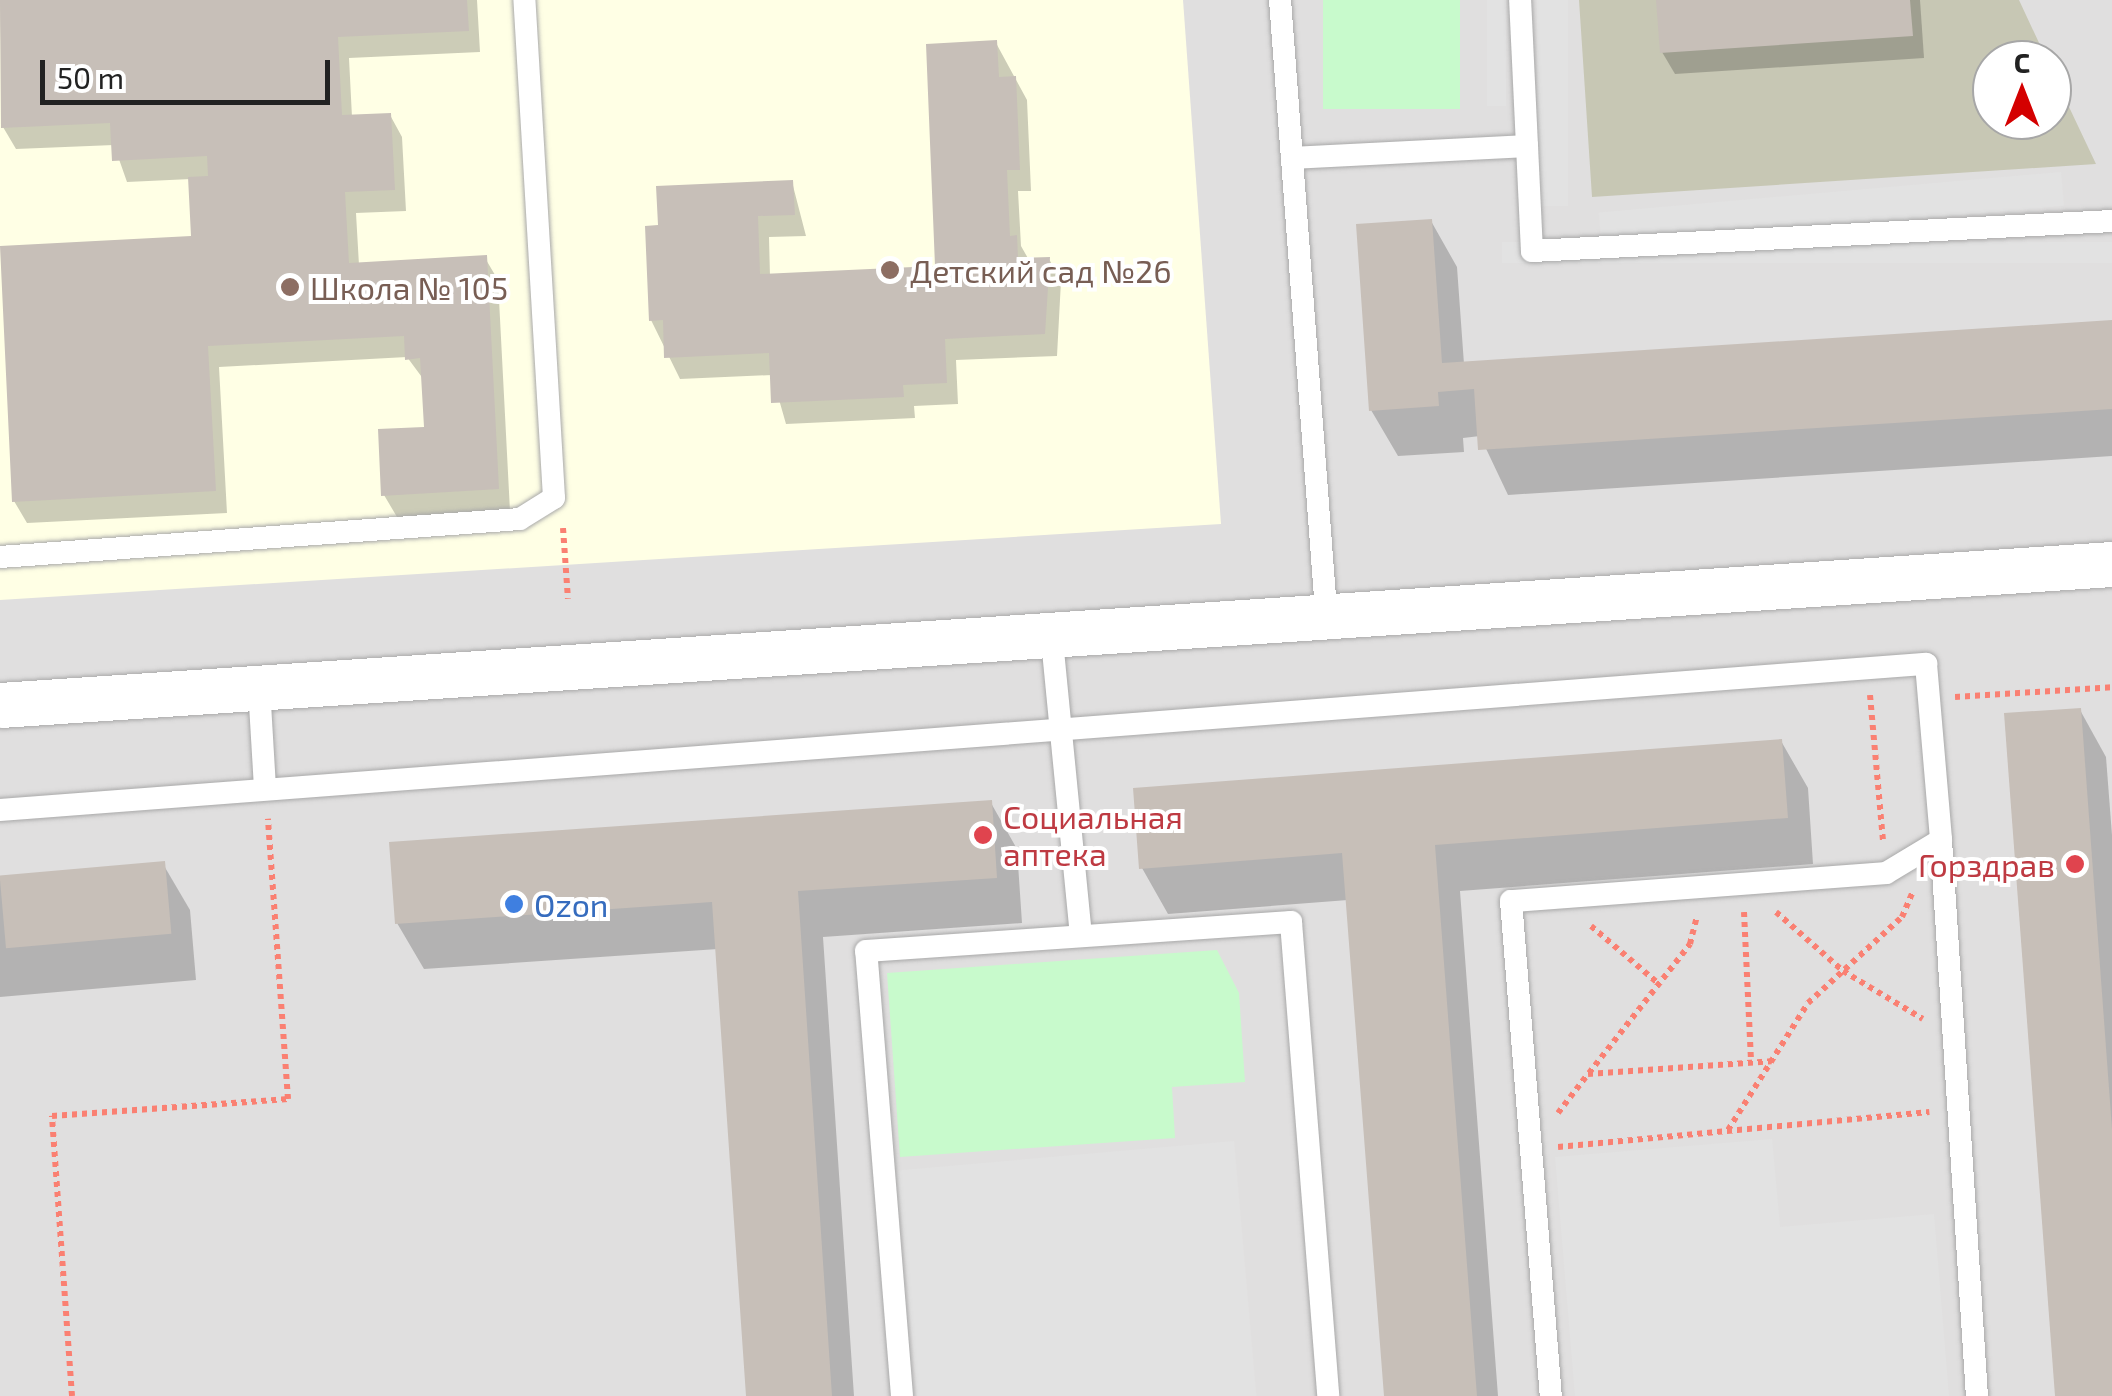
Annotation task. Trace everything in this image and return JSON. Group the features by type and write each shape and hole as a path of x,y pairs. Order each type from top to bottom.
{"street":[{"path":"0,705 1326,610 2112,564"}],"lane":[{"path":"0,557 520,519 538,514 559,482 524,0"},
{"path":"1280,0 1326,610"},
{"path":"1520,0 1532,251 2112,222"},
{"path":"1292,158 1527,146"},
{"path":"1051,630 1081,936"},
{"path":"0,810 1926,664 1977,1396"},
{"path":"259,687 266,788"},
{"path":"1551,1396 1510,901 1886,872 1941,840"},
{"path":"902,1396 866,952 1291,922 1328,1396"}],"path":[{"path":"559,482 568,599"},
{"path":"1868,668 1886,872"},
{"path":"1929,699 2112,687"},
{"path":"72,1396 52,1116 288,1100 266,788"},
{"path":"1728,1130 1808,1003 1902,917 1913,856"},
{"path":"1742,884 1843,971 1954,1037"},
{"path":"1742,884 1751,1062"},
{"path":"1531,1149 1690,944 1696,887"},
{"path":"1577,896 1580,914 1659,984"},
{"path":"1588,1074 1772,1060"},
{"path":"1531,1149 1958,1109"}],"shaded area":[{"path":"0,0 2112,0 2112,1396 0,1396"},
{"path":"0,0 1183,0 1221,524 0,600"},
{"path":"1487,0 1506,0 1506,106 1487,106"},
{"path":"1537,0 1568,0 1568,206 1537,206"},
{"path":"1579,0 2019,0 2038,40 1972,40 1972,140 2072,140 2072,113 2096,164 1592,197"},
{"path":"2061,172 2064,206 1602,246 1599,212"},
{"path":"1502,242 2112,242 2112,263 1502,263"},
{"path":"1772,1139 1780,1227 1934,1214 1949,1396 1575,1396 1555,1157"},
{"path":"1234,1141 1256,1396 917,1396 897,1170"}],"green space":[{"path":"1323,0 1460,0 1460,109 1323,109"},
{"path":"1217,950 1239,993 1245,1082 1172,1087 1175,1138 900,1157 887,973"}],"building":[{"path":"0,0 467,0 469,31 338,37 342,115 391,113 395,190 345,192 349,263 487,255 499,489 381,496 378,429 424,427 420,358 405,360 404,336 208,346 216,491 12,502 0,246 191,236 188,177 208,176 207,156 112,161 110,123 1,128"},
{"path":"1656,0 1910,0 1913,36 1660,53"},
{"path":"997,40 999,77 1016,76 1020,170 1007,170 1010,236 1017,235 1018,258 1050,257 1045,334 945,339 947,383 903,385 904,397 771,403 769,353 664,358 663,320 649,321 645,226 658,225 656,186 793,180 795,215 758,216 760,274 935,266 926,44"},
{"path":"1432,219 1442,363 2112,320 2112,409 1478,450 1474,389 1438,392 1439,406 1369,411 1356,224"},
{"path":"2081,708 2112,1129 2112,1396 2055,1396 2004,713"},
{"path":"1782,739 1788,818 1435,845 1477,1396 1384,1396 1342,853 1139,869 1133,788"},
{"path":"992,800 997,878 798,891 832,1396 746,1396 712,902 395,924 389,842"},
{"path":"165,861 171,934 6,948 0,875"}],"place":[{"name":"Детский сад №26","path":"890,270"},
{"name":"Школа № 105","path":"290,287"},
{"name":"Социальная аптека","path":"983,835"},
{"name":"Горздрав","path":"2075,864"},
{"name":"Ozon","path":"514,904"}]}
